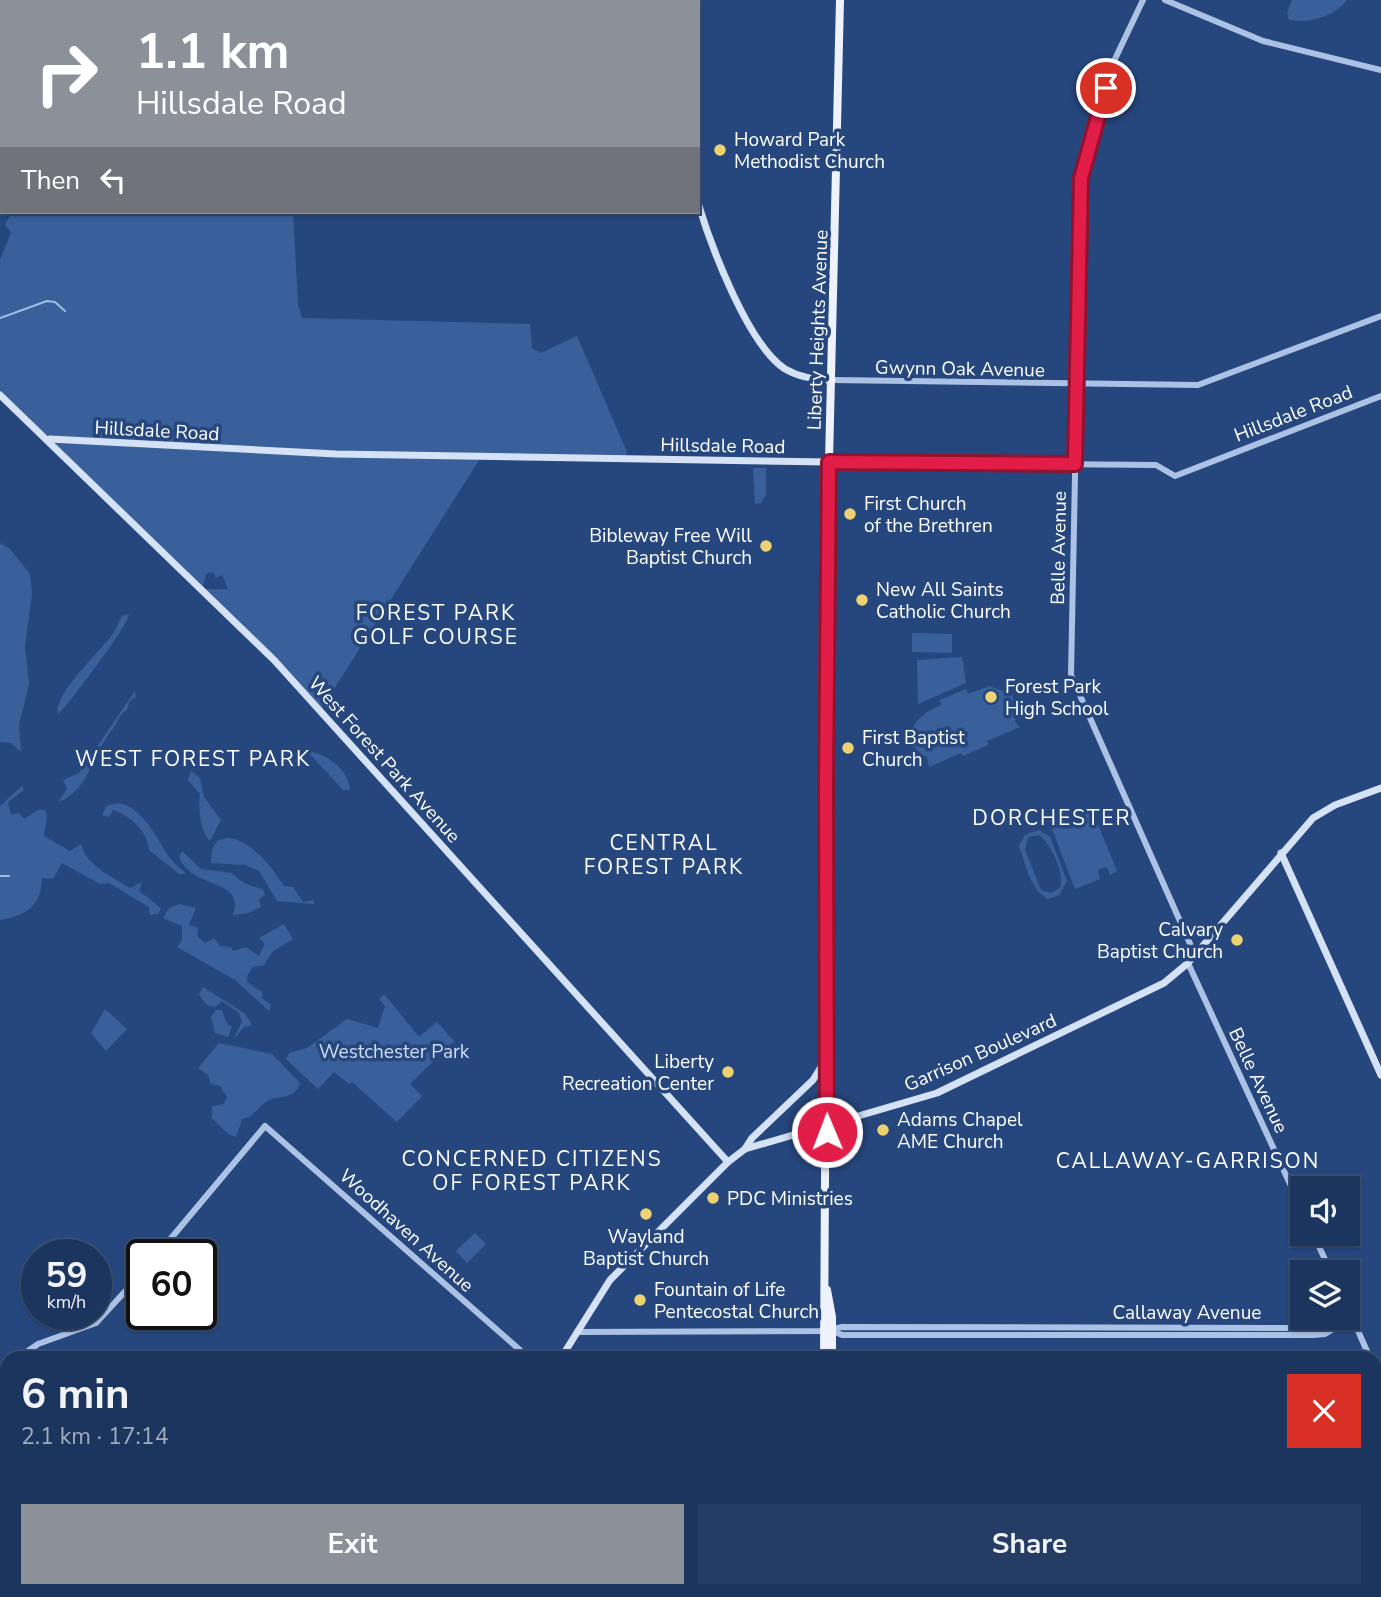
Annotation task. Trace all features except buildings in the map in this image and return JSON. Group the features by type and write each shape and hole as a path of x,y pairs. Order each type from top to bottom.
{"main road":[{"name":"Liberty Heights Avenue","path":"831,1351 824,1297 827,1290 829,462 840,0"},
{"name":"Gwynn Oak Avenue","path":"700,209 714,252 764,348 793,372 832,380"},
{"name":"West Forest Park Avenue","path":"0,395 274,660 728,1162"},
{"name":"Hillsdale Road","path":"48,439 295,453 829,462"},
{"name":"Garrison Boulevard","path":"566,1351 610,1280 728,1162 745,1149 937,1093 1156,987 1195,955 1281,853 1322,811 1381,788"},
{"path":"1281,853 1381,1075"},
{"path":"745,1149 752,1138 816,1076 826,1059"},
{"name":"Liberty Heights Avenue","path":"825,1351 828,1331"}],"street":[{"name":"Belle Avenue","path":"1143,0 1115,59 1081,174 1071,675 1195,955"},
{"path":"1165,0 1263,41 1381,69"},
{"name":"Gwynn Oak Avenue","path":"832,380 1198,385 1381,316"},
{"name":"Hillsdale Road","path":"829,462 1156,465 1175,476 1381,396"},
{"name":"Belle Avenue","path":"1188,962 1290,1184"},
{"name":"Woodhaven Avenue","path":"171,1239 265,1126 400,1241 520,1351"},
{"path":"28,1351 38,1344 76,1333 96,1323 126,1290"},
{"name":"Callaway Avenue","path":"578,1332 1313,1335 1325,1334 1332,1330"},
{"path":"1357,1330 1367,1351"}],"green space":[{"path":"1292,0 1347,0 1329,14 1313,20 1297,21 1289,20 1287,13"},
{"name":"FOREST PARK GOLF COURSE","path":"11,214 293,214 298,304 302,318 530,324 532,348 541,353 577,336 626,455 483,454 322,708 205,589 228,589 222,575 216,578 213,572 206,574 203,586 0,391 0,260 11,232 5,225"},
{"path":"753,468 766,468 766,495 761,503 755,504"},
{"path":"0,543 10,549 30,574 32,593 25,646 29,684 19,725 21,752 11,743 0,742"},
{"path":"129,614 127,621 85,682 58,714 63,695 70,684 112,635 122,616"},
{"path":"912,633 952,634 952,653 912,652"},
{"path":"962,657 966,683 918,704 917,660"},
{"path":"990,686 1012,695 1017,707 1015,722 1020,727 987,741 988,745 963,756 961,753 929,767 927,757 912,743 911,735 917,721 941,705 940,700 966,689 968,694"},
{"path":"135,691 136,697 130,700 127,710 121,714 106,738 84,781 77,790 58,802 67,789 63,780 79,773"},
{"path":"307,751 322,755 341,769 350,790 343,790"},
{"path":"191,771 200,778 204,797 221,820 210,841 201,819 200,794 188,780"},
{"path":"22,786 24,790 8,802 11,815 19,813 24,819 38,810 45,810 47,816 44,836 70,851 81,844 94,864 130,888 142,882 139,891 161,908 158,914 150,915 149,907 109,883 100,884 62,863 53,879 42,878 39,896 30,908 0,920 0,806"},
{"path":"118,803 142,817 172,860 186,874 179,874 149,850 142,831 126,816 113,810 109,817 102,815 106,806"},
{"path":"1092,810 1117,871 1110,875 1107,867 1098,870 1100,879 1075,889 1051,826"},
{"path":"1039,830 1050,837 1067,881 1059,895 1048,899 1033,883 1019,846 1025,835","holes":["1039,835 1056,859 1061,875 1060,888 1051,893 1041,890 1025,850 1028,837"]},
{"path":"228,838 253,849 284,886 293,887 303,902 313,900 314,904 277,901 259,871 245,865 211,863 212,849 218,840"},
{"path":"182,851 201,869 232,873 243,882 263,889 265,895 259,899 261,907 249,913 233,915 233,897 220,886 202,879 185,867 179,857"},
{"path":"179,904 196,908 189,925 198,928 197,936 205,943 214,938 220,946 231,947 233,951 246,947 259,956 265,944 259,938 284,924 293,939 273,951 264,965 253,967 247,976 247,982 262,992 262,998 271,1005 269,1011 235,980 177,947 182,940 182,926 163,918 169,908"},
{"path":"203,987 244,1013 252,1025 244,1027 233,1040 242,1021 239,1013 222,1001 215,1007 207,1005 199,995"},
{"name":"Westchester Park","path":"384,994 419,1037 437,1022 454,1041 410,1084 422,1096 397,1122 352,1082 349,1084 334,1072 318,1089 286,1059 289,1053 307,1048 347,1019 378,1028 385,1006 379,999"},
{"path":"105,1009 127,1029 106,1051 91,1033"},
{"path":"216,1010 222,1010 227,1024 232,1027 228,1037 215,1033 211,1017"},
{"path":"219,1043 272,1054 300,1083 294,1093 268,1101 242,1119 236,1137 228,1134 212,1118 212,1106 224,1104 227,1097 220,1086 211,1084 208,1075 198,1068"},
{"path":"475,1233 486,1244 467,1263 456,1251"}],"waterway":[{"path":"0,318 47,301 55,302 65,311"},
{"path":"0,876 9,876"}],"place":[{"name":"Howard Park Methodist Church","path":"720,150"},
{"name":"First Church of the Brethren","path":"850,514"},
{"name":"Bibleway Free Will Baptist Church","path":"766,546"},
{"name":"New All Saints Catholic Church","path":"862,600"},
{"name":"Forest Park High School","path":"991,697"},
{"name":"First Baptist Church","path":"848,748"},
{"name":"Calvary Baptist Church","path":"1237,940"},
{"name":"Liberty Recreation Center","path":"728,1072"},
{"name":"Adams Chapel AME Church","path":"883,1130"},
{"name":"PDC Ministries","path":"713,1198"},
{"name":"Wayland Baptist Church","path":"646,1214"},
{"name":"Fountain of Life Pentecostal Church","path":"640,1300"}],"district":[{"name":"FOREST PARK GOLF COURSE","path":"436,625"},
{"name":"WEST FOREST PARK","path":"193,759"},
{"name":"DORCHESTER","path":"1052,818"},
{"name":"CENTRAL FOREST PARK","path":"664,855"},
{"name":"CALLAWAY-GARRISON","path":"1188,1161"},
{"name":"CONCERNED CITIZENS OF FOREST PARK","path":"532,1171"}],"route":[{"path":"827,1132 829,462 1075,464 1081,178 1106,88"}]}
